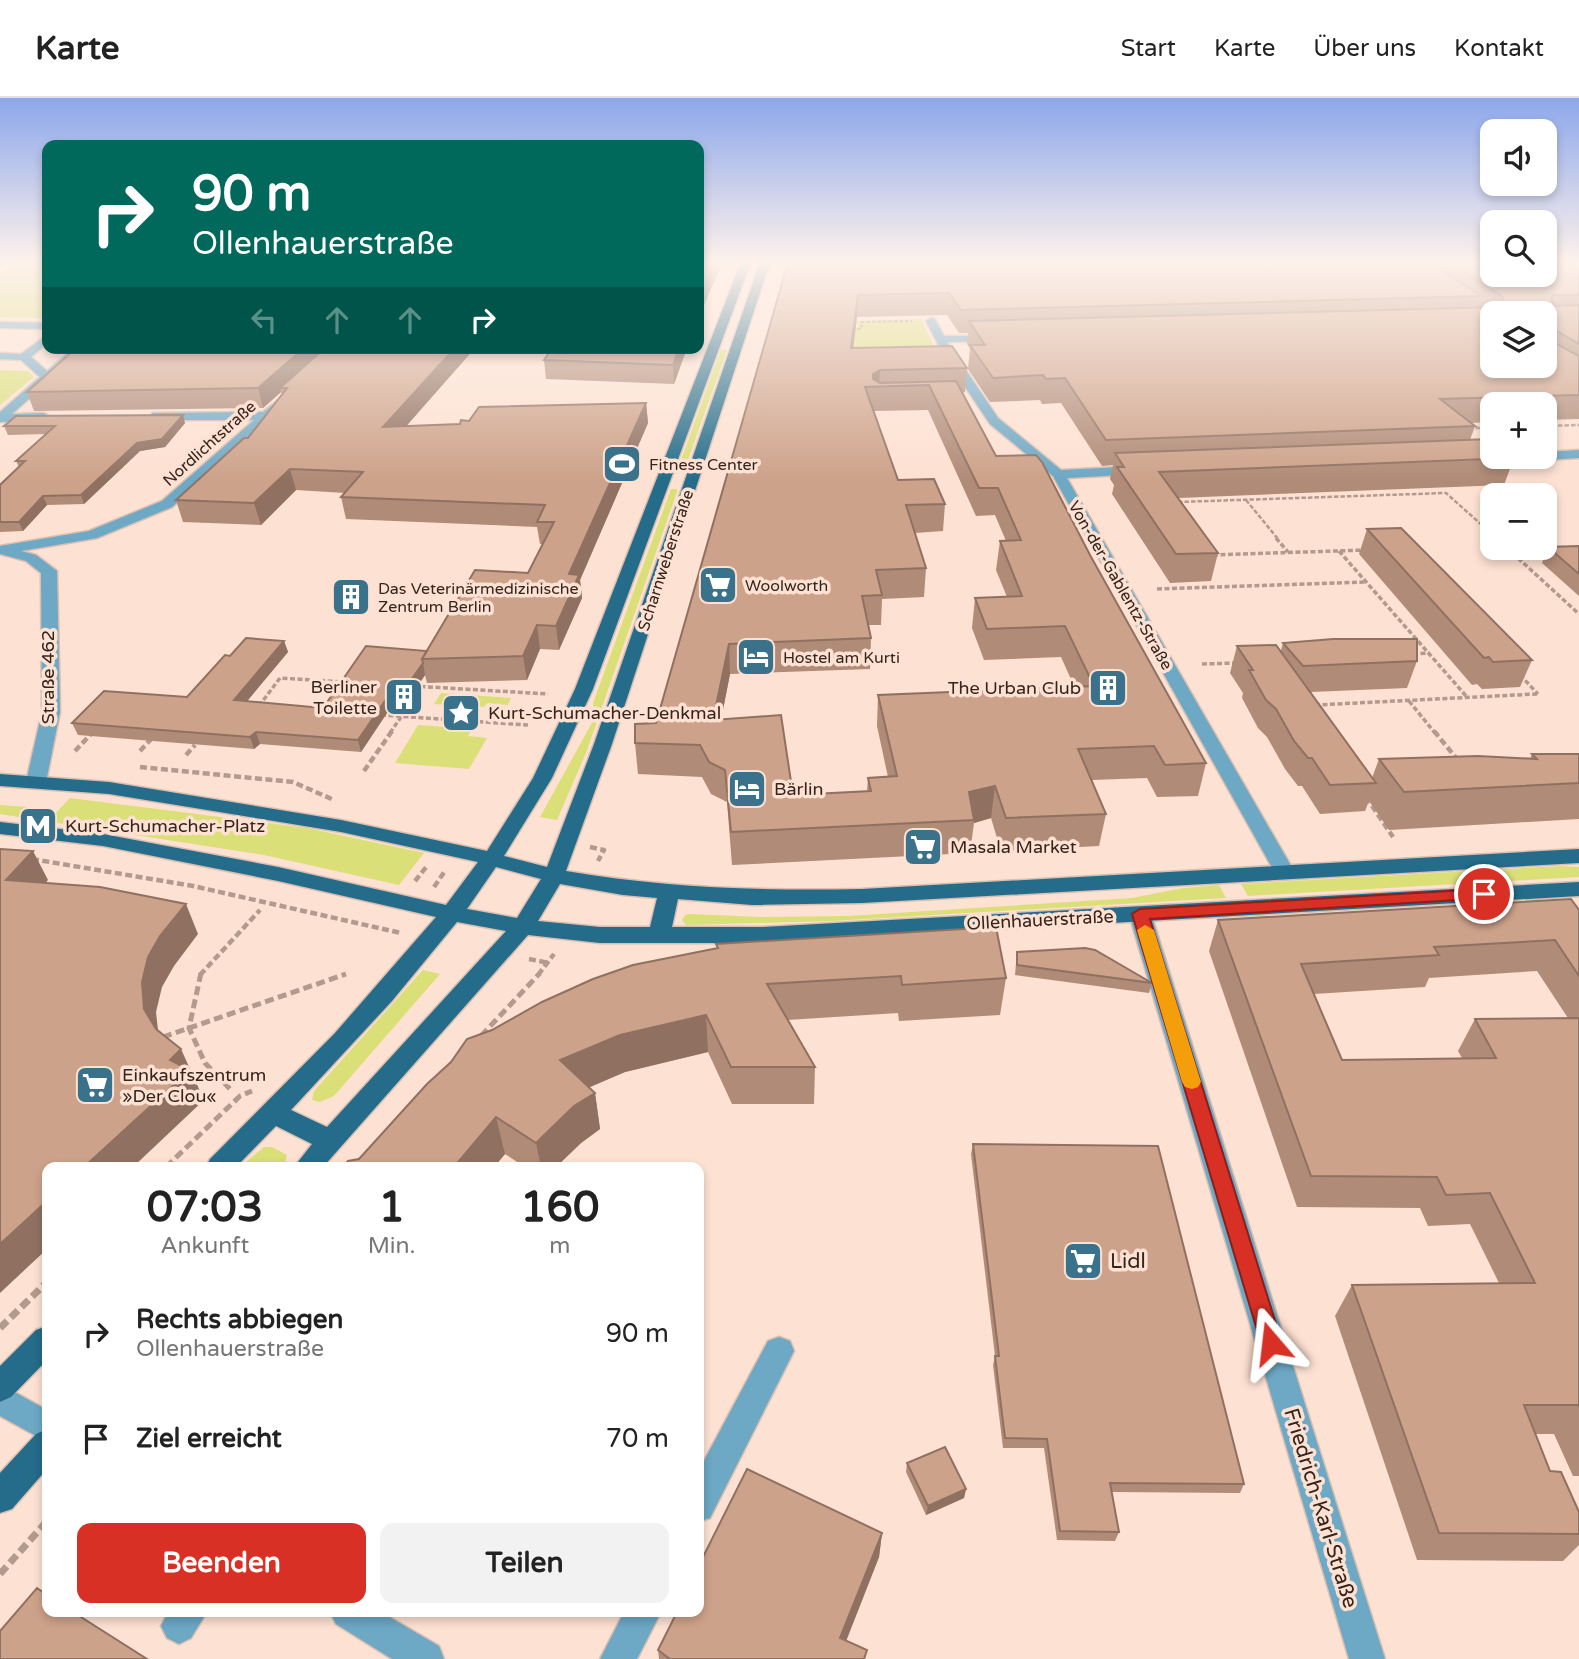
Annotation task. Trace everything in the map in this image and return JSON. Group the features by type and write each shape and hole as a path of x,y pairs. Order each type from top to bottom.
{"main road":[{"name":"Scharnweberstraße","path":"493,859 528,804 583,697 718,335"},
{"name":"Scharnweberstraße","path":"554,876 603,744 741,335"},
{"path":"0,780 109,788 341,825 493,859 554,876 623,888 669,892 659,936 585,935 453,914 278,874 103,840 0,828"},
{"name":"Ollenhauerstraße","path":"669,892 776,898 862,896 1579,856"},
{"path":"224,1162 273,1113 432,939 493,859"},
{"path":"312,1162 523,927 554,876"},
{"name":"Ollenhauerstraße","path":"659,936 710,936 1579,889"},
{"path":"273,1113 331,1141"},
{"path":"0,1387 42,1345"},
{"path":"0,1497 42,1451"}],"street":[{"name":"Von-der-Gablentz-Straße","path":"938,335 972,398 994,421 1058,474 1284,871"},
{"path":"940,338 1009,337"},
{"path":"24,357 42,342"},
{"path":"0,418 74,354"},
{"path":"0,356 24,357 47,377"},
{"name":"Nordlichtstraße","path":"0,550 92,535 167,504 297,388"},
{"path":"145,416 266,416"},
{"path":"0,418 53,417"},
{"path":"1557,455 1579,454"},
{"path":"1058,474 1154,470"},
{"path":"0,550 58,561 92,535"},
{"name":"Straße 462","path":"36,782 51,712 48,615 58,561"},
{"name":"Friedrich-Karl-Straße","path":"1140,914 1367,1659"},
{"path":"704,1495 779,1351"},
{"path":"0,1399 42,1424"},
{"path":"356,1617 426,1659"},
{"path":"618,1659 640,1617"}],"path":[{"path":"1557,426 1579,425"},
{"path":"1467,428 1480,428"},
{"path":"1177,502 1447,493 1480,523"},
{"path":"1246,500 1288,552"},
{"path":"1212,555 1374,549"},
{"path":"1338,551 1468,697"},
{"path":"1520,560 1579,614"},
{"path":"1157,589 1366,582"},
{"path":"1402,655 1429,653"},
{"path":"1202,664 1242,662"},
{"path":"1302,706 1538,694 1520,674"},
{"path":"258,706 280,678 347,682"},
{"path":"401,685 548,694"},
{"path":"1408,701 1460,764"},
{"path":"251,706 271,708"},
{"path":"375,715 528,725"},
{"path":"364,771 401,717"},
{"path":"75,751 92,733"},
{"path":"140,751 152,737"},
{"path":"186,755 195,744"},
{"path":"1374,790 1361,790 1393,837"},
{"path":"21,857 193,886 432,939"},
{"path":"411,886 434,857"},
{"path":"232,1091 205,1063 189,1028 200,974 260,910"},
{"path":"500,953 549,963"},
{"path":"159,1039 346,974"},
{"path":"472,1046 518,995"},
{"path":"0,1328 42,1287"},
{"path":"0,1574 42,1527"}],"green space":[{"path":"796,335 929,335 941,361 871,363"},
{"path":"721,349 727,350 684,471 677,471"},
{"path":"0,370 28,371 34,377 0,405"},
{"path":"671,489 677,489 677,492 586,753 557,820 540,817 594,719 593,703"},
{"path":"441,693 511,698 508,705 487,703 484,707 434,704"},
{"path":"418,725 472,729 468,736 487,738 469,769 395,763"},
{"path":"70,798 307,828 424,853 399,885 264,855 0,814 0,805 41,808 34,816 51,818"},
{"path":"1579,867 1579,877 1248,896 1241,884"},
{"path":"1219,885 1226,898 831,921 686,925 682,920 685,915 690,914 760,917 848,916 1132,898 1183,888"},
{"path":"423,970 440,974 334,1096 320,1102 312,1100 314,1091"},
{"path":"264,1147 272,1147 287,1155 285,1162 246,1162"}],"building":[{"path":"767,335 853,335 851,348 952,346 967,368 880,370 873,374 873,379 880,383 956,381 996,456 1036,455 1206,763 1165,765 1154,746 1078,749 1106,814 1006,818 995,786 969,792 974,820 731,832 725,770 709,762 700,745 635,743 635,724 656,723","holes":["929,385 979,488 998,488 1021,540 1000,541 1022,596 975,598 987,629 1065,626 1094,686 878,695 897,776 868,778 871,791 793,795 781,715 713,720 729,644 871,638 862,596 882,595 876,570 926,568 906,505 945,504 934,479 898,480 865,387"]},
{"path":"978,335 1480,335 1480,378 1557,378 1557,344 1579,356 1579,395 1557,396 1557,392 1480,392 1480,398 1440,399 1475,426 1106,440 1065,378 1046,379 1043,375 993,378 970,345 985,345"},
{"path":"1563,335 1579,335 1579,344"},
{"path":"69,354 297,354 258,388 27,392"},
{"path":"318,354 450,354 383,427 460,424 461,420 469,421 479,407 646,403 569,574 579,575 556,626 537,625 523,656 422,659 475,570 528,573 554,522 537,522 545,505 341,497 363,472 290,469 254,503 176,500 244,438 248,438 287,388 280,388"},
{"path":"548,354 677,354 673,365 544,360"},
{"path":"183,415 162,439 137,443 81,495 43,496 19,522 0,522 0,485 25,461 16,461 55,426 4,426 16,416"},
{"path":"1480,439 1480,459 1159,472 1218,553 1176,554 1117,467 1124,467 1115,453"},
{"path":"1401,528 1532,660 1493,662 1489,657 1484,658 1367,529"},
{"path":"1579,546 1579,574 1557,555 1557,547"},
{"path":"246,638 284,641 234,700 323,708 366,646 427,651 422,659 423,663 404,690 393,689 358,740 256,732 250,737 72,723 104,691 187,697 225,655 230,656"},
{"path":"1333,639 1417,639 1417,661 1303,666 1283,643"},
{"path":"1276,645 1376,783 1330,785 1312,758 1308,758 1294,741 1276,709 1266,700 1249,670 1253,670 1237,646"},
{"path":"1532,754 1579,754 1579,783 1404,792 1379,759 1478,756 1537,759"},
{"name":"Einkaufszentrum »Der Clou«","path":"0,849 33,851 6,880 100,887 186,904 160,936 148,957 142,982 144,1009 156,1029 181,1049 170,1060 190,1070 89,1162 42,1162 42,1206 0,1244"},
{"path":"1571,899 1579,910 1579,976 1555,940 1434,947 1439,955 1301,964 1342,1060 1496,1058 1475,1019 1579,1018 1579,1406 1524,1405 1550,1471 1561,1472 1579,1512 1579,1534 1439,1533 1352,1285 1535,1283 1490,1193 1446,1195 1437,1177 1311,1176 1218,920"},
{"path":"996,927 1006,978 902,985 901,976 767,984 815,1067 731,1067 706,1015 620,1035 560,1060 595,1093 574,1106 536,1143 496,1117 458,1162 347,1162 359,1159 427,1084 451,1062 467,1039 492,1030 542,1002 593,979 633,965 718,948 716,944"},
{"path":"1085,948 1095,950 1152,983 1017,965 1017,952"},
{"name":"Lidl","path":"973,1144 1158,1146 1244,1484 1110,1483 1119,1532 1060,1531 1047,1439 1005,1438 995,1356 999,1356"},
{"path":"945,1447 966,1489 928,1506 907,1463"},
{"path":"747,1469 882,1533 840,1638 867,1650 864,1659 670,1659 658,1650 674,1617 704,1617 704,1555"},
{"path":"37,1588 42,1592 42,1617 81,1617 147,1659 0,1659 0,1631"}],"slow traffic":[{"path":"1145,930 1192,1082"}],"place":[{"name":"Fitness Center","path":"622,464"},
{"name":"Woolworth","path":"718,585"},
{"name":"Das Veterinärmedizinische Zentrum Berlin","path":"351,597"},
{"name":"Hostel am Kurti","path":"756,657"},
{"name":"The Urban Club","path":"1108,688"},
{"name":"Berliner Toilette","path":"404,697"},
{"name":"Kurt-Schumacher-Denkmal","path":"461,713"},
{"name":"Bärlin","path":"747,789"},
{"name":"Kurt-Schumacher-Platz","path":"38,826"},
{"name":"Masala Market","path":"923,847"},
{"name":"Einkaufszentrum »Der Clou«","path":"95,1085"},
{"name":"Lidl","path":"1083,1261"}],"route":[{"path":"1271,1343 1140,914 1484,894"}]}
